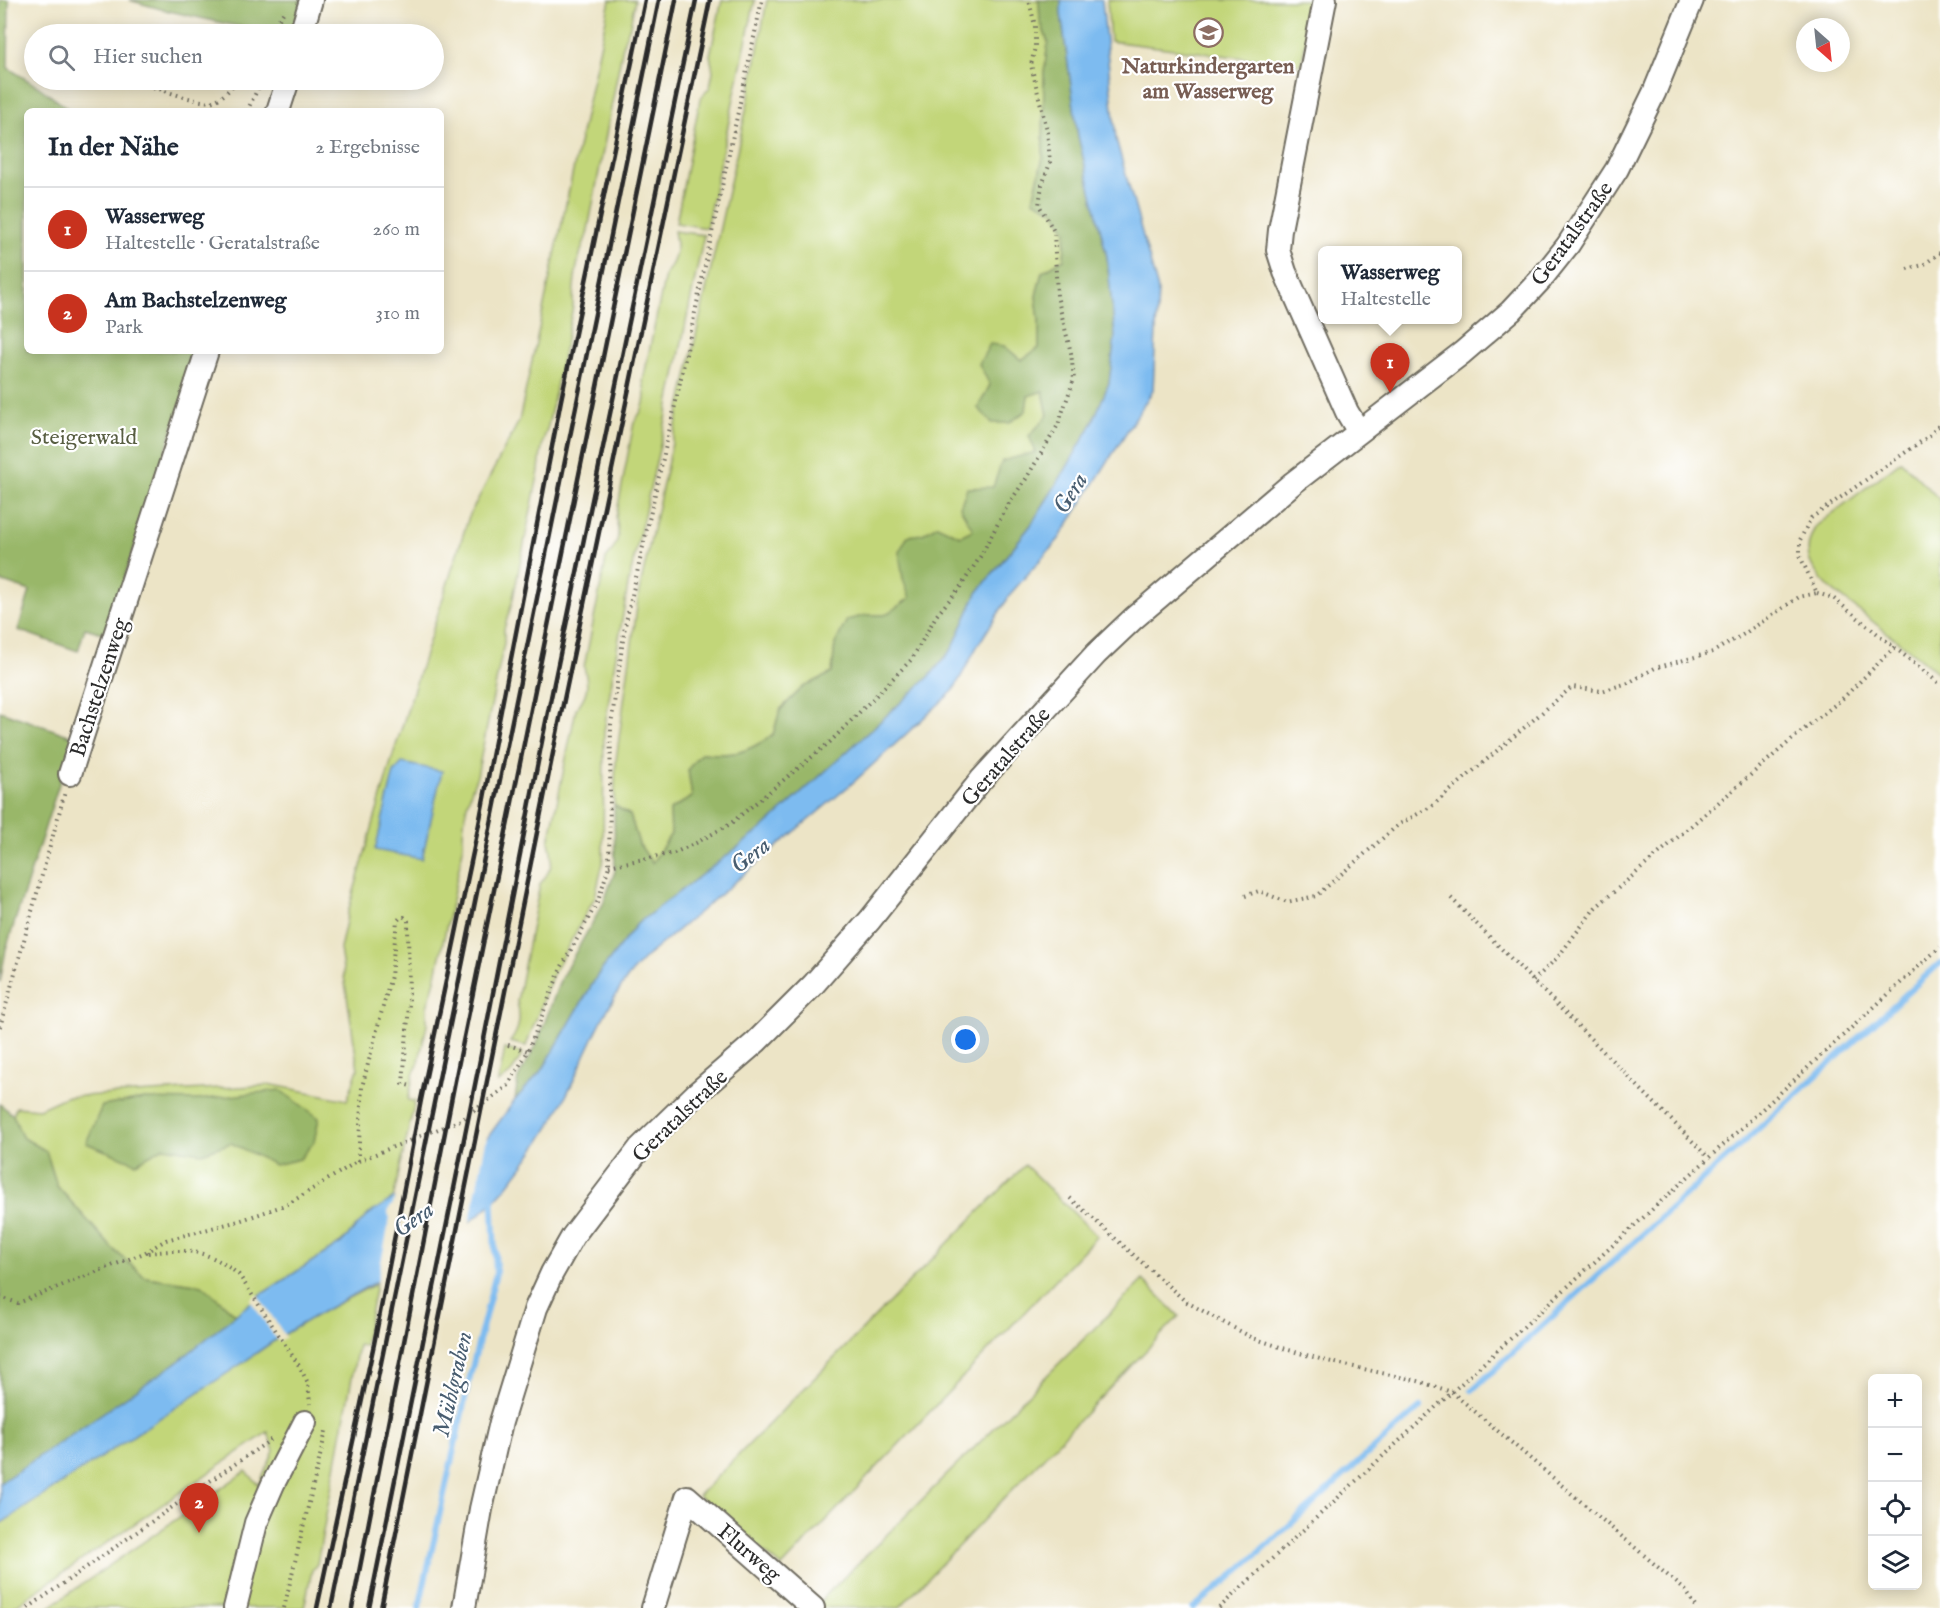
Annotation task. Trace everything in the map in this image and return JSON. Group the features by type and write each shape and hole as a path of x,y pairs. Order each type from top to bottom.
{"street":[{"path":"304,24 311,0"},
{"path":"1325,0 1278,250 1285,272 1359,432"},
{"name":"Geratalstraße","path":"464,1608 481,1509 501,1422 536,1308 552,1273 579,1228 640,1148 697,1093 756,1042 813,985 870,920 981,780 1096,654 1134,618 1293,483 1462,353 1511,311 1541,279 1568,245 1617,169 1654,93 1692,0"},
{"path":"279,108 285,90"},
{"name":"Bachstelzenweg","path":"70,774 206,354"},
{"path":"235,1608 256,1523 310,1412"},
{"name":"Flurweg","path":"654,1608 687,1497 813,1608"}],"path":[{"path":"0,1297 18,1303 144,1253 166,1240 239,1221 288,1204 358,1161 461,1120 508,1086 528,1051 561,968 598,901 609,866 611,725 625,626 762,0"},
{"path":"609,866 674,853 730,824 766,792 830,742 912,659 936,616 961,586 980,557 1009,503 1058,425 1074,379 1071,353 1057,296 1054,231 1039,206 1042,185 1050,163 1047,130 1031,65 1035,47 1035,26 1029,0"},
{"path":"276,24 286,9"},
{"path":"163,90 199,101 211,102 229,90"},
{"path":"248,108 257,90"},
{"path":"1907,269 1923,265 1940,253"},
{"path":"1817,593 1800,556 1800,540 1811,518 1929,436 1940,424"},
{"path":"1245,896 1259,891 1287,902 1316,896 1398,825 1432,806 1572,687 1602,691 1628,683 1655,668 1713,652 1798,597 1817,593 1833,598 1940,684"},
{"path":"1533,981 1558,957 1595,908 1841,700 1895,647"},
{"name":"Bachstelzenweg","path":"0,1027 70,774"},
{"path":"1451,898 1708,1157"},
{"path":"358,1161 362,1087 391,976 397,921 404,917 408,921 409,1004 403,1084 411,1086"},
{"path":"1219,1608 1708,1157 1940,947"},
{"path":"508,1045 528,1051"},
{"path":"1070,1198 1185,1301 1253,1338 1327,1361 1418,1381 1452,1392 1686,1592 1697,1608"},
{"path":"28,1608 310,1412 308,1383 298,1364 238,1275 227,1265 206,1254 183,1250 144,1253"},
{"path":"284,1608 326,1430"}],"green space":[{"name":"Steigerwald","path":"0,0 9,0 8,68 24,78 24,90 43,90 67,108 24,108 24,354 197,354 106,634 85,628 78,651 18,630 30,591 0,581"},
{"path":"129,0 303,0 296,24 228,24"},
{"path":"610,0 635,0 630,26 624,40 587,235 576,270 573,307 544,437 512,603 504,629 504,643 477,776 466,812 463,849 435,980 427,1007 427,1025 408,1100 415,1101 393,1199 369,1214 341,1243 260,1295 236,1315 202,1285 145,1277 113,1249 57,1186 46,1151 22,1137 13,1115 16,1107 39,1109 65,1097 273,1085 347,1100 358,1069 340,949 348,912 393,755 469,516 519,421"},
{"path":"722,0 755,0 706,228 676,223 700,99 710,87 713,71 710,55"},
{"path":"767,0 1039,0 1040,20 1048,42 1044,73 1043,158 1033,199 1055,211 1066,231 1064,259 1042,272 1036,296 1039,348 1021,360 1004,346 980,364 990,385 978,408 1043,391 1048,415 1036,452 993,487 973,530 960,536 937,525 923,534 903,579 910,598 885,615 867,615 835,644 832,673 803,687 780,710 773,735 747,750 731,754 701,753 688,770 692,797 670,810 671,834 652,863 639,844 630,815 614,805 616,760 639,592 749,97"},
{"path":"1039,0 1061,0 1078,136 1107,257 1115,336 1109,383 1092,424 1031,525 977,593 952,649 929,677 763,828 637,924 597,976 543,1069 515,1100 518,1078 536,1046 561,978 603,904 615,871 614,805 630,815 639,844 652,863 671,834 670,810 692,797 688,769 701,753 739,752 773,735 780,710 803,687 832,673 835,644 847,620 867,615 885,615 910,598 903,579 899,552 908,536 923,534 937,525 960,536 973,530 960,507 967,488 993,487 1002,461 1036,452 1029,436 1048,415 1043,391 1028,396 1026,411 1009,423 992,423 978,408 990,385 979,364 990,344 1004,346 1021,360 1039,348 1036,296 1042,272 1064,259 1066,231 1055,211 1033,200 1043,158 1044,73 1048,42 1040,20"},
{"name":"Naturkindergarten am Wasserweg","path":"1107,0 1314,0 1301,65 1110,41"},
{"path":"674,231 704,235 666,419 628,585 614,667 604,732 603,863 595,897 553,974 526,1046 510,1042 519,1023 517,1001 540,884 551,864 552,854 549,842 576,709 586,690 587,679 584,667 606,559 617,539 616,517 634,422 644,403 643,381 665,275 676,254"},
{"path":"1901,461 1940,500 1940,674 1831,589 1818,575 1808,553 1811,536 1816,526"},
{"path":"0,711 74,737 6,949 0,982"},
{"path":"505,1049 523,1053 511,1073 498,1083"},
{"path":"280,1090 319,1118 314,1142 300,1159 275,1165 231,1143 202,1153 164,1147 136,1163 86,1143 102,1106 144,1099 198,1100"},
{"path":"0,1104 13,1115 22,1137 46,1151 57,1186 113,1249 145,1277 202,1285 236,1315 179,1361 0,1483"},
{"path":"1025,1165 1097,1236 782,1567 698,1496"},
{"path":"1143,1280 1179,1316 899,1608 821,1608 816,1605"},
{"path":"376,1284 364,1346 358,1345 317,1564 312,1570 304,1608 48,1608 246,1471 259,1485 274,1451 268,1432 12,1608 0,1608 0,1524 275,1340"}],"water":[{"name":"Gera","path":"1061,0 1102,0 1116,139 1158,290 1153,390 1059,539 1012,592 978,645 953,691 856,780 653,951 631,974 618,991 545,1134 513,1179 486,1209 419,1257 286,1333 0,1524 0,1483 179,1361 260,1295 341,1243 369,1214 488,1137 515,1100 543,1069 597,976 637,924 763,828 929,677 952,649 977,593 1031,525 1092,424 1109,383 1115,336 1107,257 1078,136"},
{"path":"402,763 442,771 422,859 375,850 394,772"}],"pier":[{"path":"488,1132 469,1226 454,1239 376,1287 390,1218 389,1208 393,1204 395,1195"},
{"path":"257,1294 286,1337 278,1342 250,1300"}],"waterway":[{"path":"1472,1390 1940,963"},
{"name":"Mühlgraben","path":"419,1608 471,1372 496,1273 492,1195"},
{"path":"1193,1608 1252,1559 1421,1407"}],"railway":[{"path":"317,1608 374,1344 421,1100 479,824 561,400 645,0"},
{"path":"331,1608 659,0"},
{"path":"352,1608 455,1081 676,0"},
{"path":"369,1608 543,736 696,0"},
{"path":"381,1608 556,738 710,0"}],"place":[{"name":"Naturkindergarten am Wasserweg","path":"1208,33"},
{"name":"Wasserweg","path":"1390,393"},
{"name":"Am Bachstelzenweg","path":"199,1533"}]}
